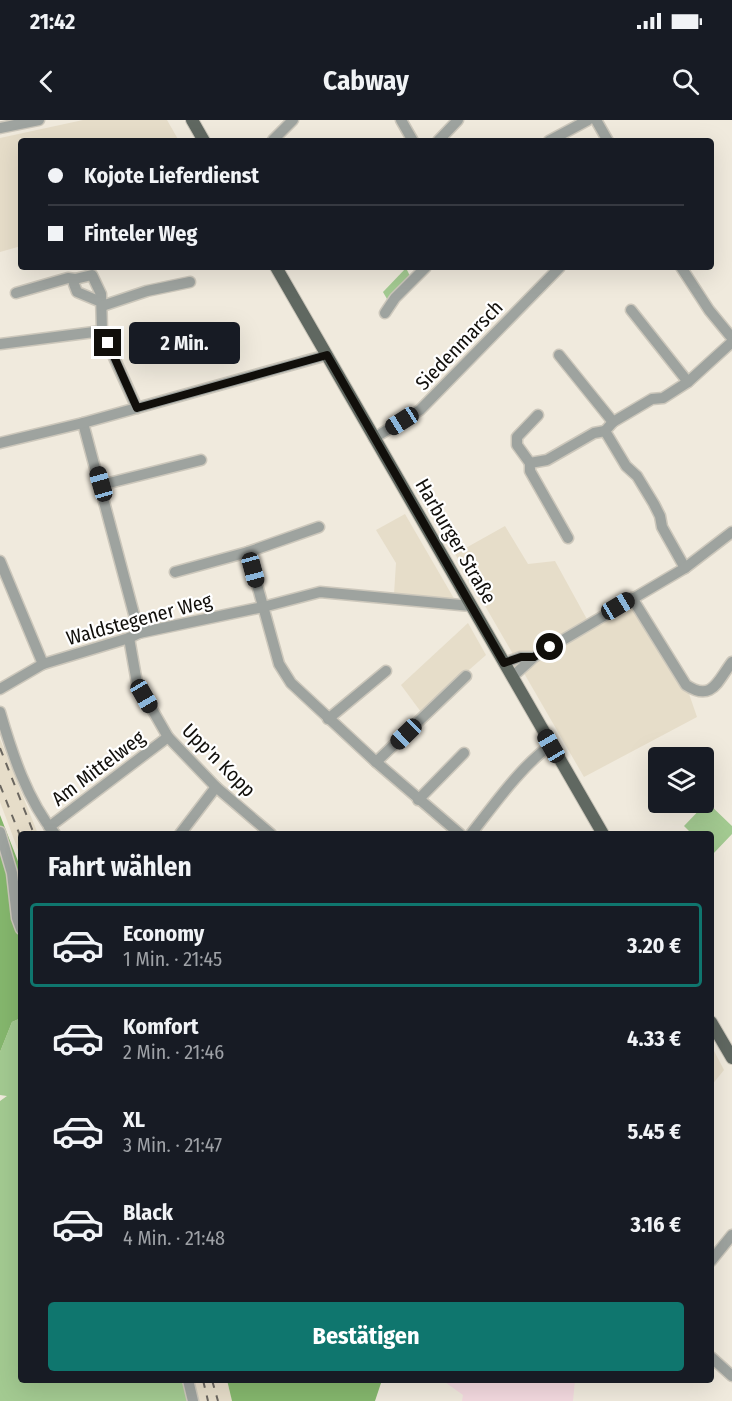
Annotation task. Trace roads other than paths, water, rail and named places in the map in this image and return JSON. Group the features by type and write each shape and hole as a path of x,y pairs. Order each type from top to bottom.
{"main road":[{"path":"192,120 202,138"},
{"name":"Harburger Straße","path":"278,270 601,831"},
{"path":"714,1027 732,1058"}],"street":[{"path":"0,128 39,120"},
{"path":"275,138 293,120"},
{"path":"401,120 411,138"},
{"path":"441,138 458,120"},
{"path":"555,138 588,120"},
{"path":"596,120 606,138"},
{"path":"385,313 394,298 423,270"},
{"name":"Siedenmarsch","path":"374,438 420,410 558,270"},
{"path":"530,463 547,460 594,433 605,431 613,422 652,399 669,395 688,382 732,340 683,270"},
{"path":"16,293 68,278 75,279 92,275 101,294 102,331 137,408"},
{"path":"75,279 77,292 102,304 190,282"},
{"path":"631,310 688,382"},
{"path":"0,344 102,331"},
{"path":"0,443 83,423 327,355"},
{"path":"559,356 613,422"},
{"path":"538,415 517,437 517,445 530,463 530,471 568,538"},
{"name":"Upp'n Kopp","path":"83,423 101,484 134,636 137,683 168,737 216,787 267,831"},
{"path":"605,431 626,466 636,476 654,504 662,527 685,568"},
{"path":"101,484 201,459"},
{"path":"175,572 248,552 319,526"},
{"path":"512,677 534,657 685,568 732,532"},
{"path":"248,552 279,664 291,683 418,800 456,831"},
{"path":"0,561 43,664"},
{"name":"Waldstegener Weg","path":"0,688 43,664 134,636 320,592 471,606"},
{"path":"632,598 686,686 697,692 704,693 710,690 732,662"},
{"path":"504,663 521,657 534,657"},
{"path":"328,718 386,671"},
{"path":"376,762 466,676"},
{"path":"0,712 14,756 30,794 52,831"},
{"name":"Am Mittelweg","path":"52,831 168,737"},
{"path":"473,831 511,785 544,750 551,746"},
{"path":"418,800 464,753"},
{"path":"182,831 216,787"},
{"path":"0,832 12,873 18,922"},
{"path":"714,1257 732,1235"},
{"path":"714,1360 732,1376"},
{"path":"189,1383 193,1401"}],"railway":[{"path":"0,748 33,831"},
{"path":"0,785 18,831"},
{"path":"204,1383 208,1401"},
{"path":"213,1383 218,1401"}]}
